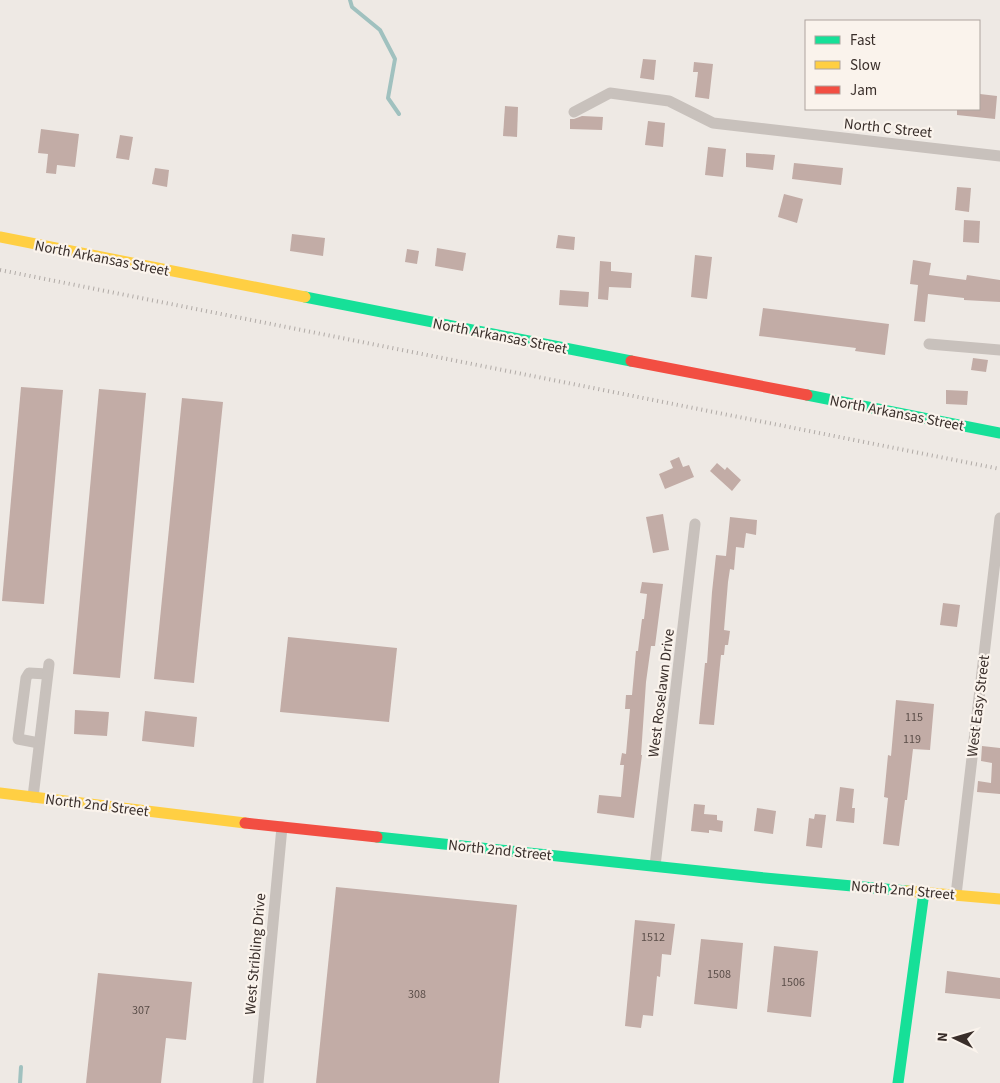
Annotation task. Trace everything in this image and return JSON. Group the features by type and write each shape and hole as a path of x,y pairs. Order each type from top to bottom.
{"street":[{"name":"North C Street","path":"574,112 610,93 669,101 713,123 1000,156"},
{"name":"North Arkansas Street","path":"0,237 1000,433"},
{"path":"929,344 1000,350"},
{"name":"West Easy Street","path":"956,895 1000,518"},
{"name":"West Roselawn Drive","path":"655,866 695,524"},
{"path":"33,797 48,669 28,673 18,739 39,743"},
{"name":"North 2nd Street","path":"0,793 282,828 1000,899"},
{"name":"West Stribling Drive","path":"258,1083 282,828"},
{"path":"898,1083 924,892"}],"building":[{"path":"643,59 656,60 654,80 640,78"},
{"path":"694,62 713,64 709,99 695,97 698,72 693,72"},
{"path":"980,94 997,96 995,119 957,115 957,110 980,110"},
{"path":"505,106 518,107 517,137 503,136"},
{"path":"582,116 603,117 602,130 570,129 570,119"},
{"path":"648,121 665,123 663,147 645,145"},
{"path":"41,129 79,134 75,167 57,165 56,174 46,173 48,154 38,153"},
{"path":"120,135 133,137 129,160 116,158"},
{"path":"708,147 726,149 723,177 705,175"},
{"path":"746,153 775,155 773,170 746,167"},
{"path":"794,163 843,168 841,185 792,179"},
{"path":"155,168 169,170 167,187 152,184"},
{"path":"957,187 971,188 969,212 955,210"},
{"path":"784,194 803,199 797,223 778,217"},
{"path":"964,220 980,221 979,243 963,242"},
{"path":"292,234 325,238 323,256 290,251"},
{"path":"558,235 575,237 574,250 556,248"},
{"path":"437,248 466,253 463,271 435,266"},
{"path":"407,249 419,251 417,264 405,262"},
{"path":"695,255 712,257 707,299 691,297"},
{"path":"913,260 931,263 929,275 966,280 967,275 1000,280 1000,302 964,300 964,298 928,294 925,322 914,321 918,285 910,284"},
{"path":"600,261 611,262 611,271 632,273 631,288 609,287 608,300 598,299"},
{"path":"560,290 589,292 588,307 559,305"},
{"path":"763,308 889,324 885,355 855,351 856,348 759,336"},
{"path":"973,358 988,360 986,372 971,370"},
{"path":"21,387 63,390 44,604 2,601"},
{"path":"99,389 146,393 120,678 73,674"},
{"path":"946,390 968,391 967,405 946,404"},
{"path":"182,398 223,402 194,683 154,679"},
{"path":"679,457 683,467 689,465 694,477 665,489 659,474 673,468 670,461"},
{"path":"717,463 725,470 727,467 741,480 732,491 710,471"},
{"path":"663,514 669,550 653,553 646,517"},
{"path":"730,517 757,520 756,535 746,533 744,548 736,547 734,570 730,569 728,582 724,630 730,631 728,645 725,645 724,655 721,655 714,725 699,724 705,663 707,663 716,555 726,556"},
{"path":"642,582 663,584 655,646 651,646 646,682 642,755 634,818 597,813 599,795 621,797 624,765 620,765 622,753 626,754 630,709 625,709 626,695 632,695 636,651 638,651 647,594 640,593"},
{"path":"943,603 960,605 957,627 940,625"},
{"path":"288,637 397,648 389,722 280,712"},
{"path":"896,700 934,704 930,750 913,749 899,846 883,844 888,798 884,797 888,755 891,756"},
{"path":"75,710 109,712 107,736 74,734"},
{"path":"145,711 197,717 194,747 142,741"},
{"path":"982,746 1000,748 1000,794 977,792 978,781 991,783 992,763 981,761"},
{"path":"840,787 854,789 852,808 855,808 854,823 836,821"},
{"path":"694,804 705,805 704,814 717,815 717,820 723,821 722,832 709,830 709,833 691,831"},
{"path":"757,808 776,811 773,834 754,831"},
{"path":"815,814 826,815 822,848 806,846 809,818 814,819"},
{"path":"336,887 517,905 499,1083 316,1083"},
{"path":"635,920 675,924 671,955 662,954 660,977 657,976 653,1016 643,1015 641,1028 625,1026"},
{"path":"701,939 743,943 737,1009 694,1004"},
{"path":"774,946 818,951 811,1017 767,1012"},
{"path":"947,971 1000,978 1000,999 945,993"},
{"path":"98,973 192,982 186,1040 166,1038 161,1083 86,1083"}],"waterway":[{"path":"350,0 352,7 380,30 395,59 388,98 399,114"},
{"path":"20,1083 21,1067"}],"railway":[{"path":"0,270 1000,469"}],"traffic: fast":[{"path":"305,297 631,361"},
{"path":"807,395 1000,433"},
{"path":"377,837 907,891"},
{"path":"898,1083 924,892"}],"traffic: slow":[{"path":"0,237 305,297"},
{"path":"0,793 245,823"},
{"path":"907,891 1000,899"}],"traffic: jam":[{"path":"631,361 807,395"},
{"path":"245,823 377,837"}]}
